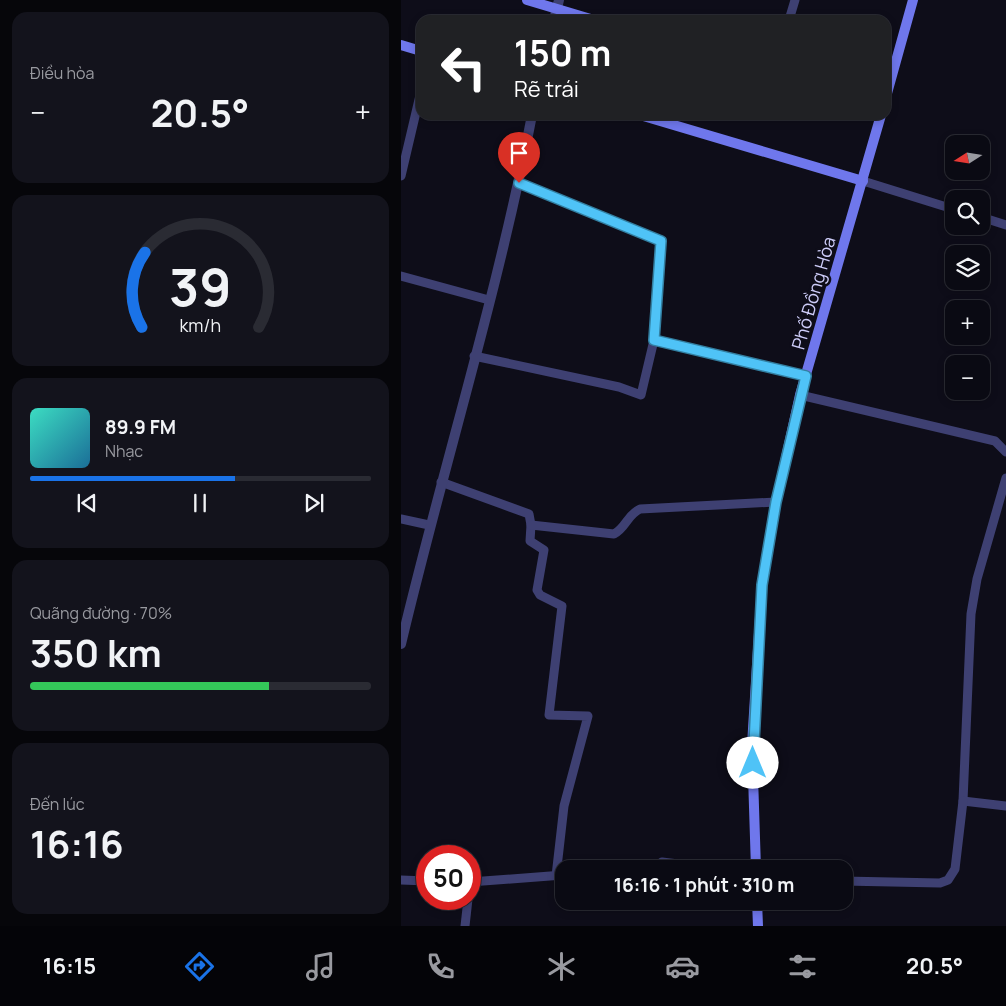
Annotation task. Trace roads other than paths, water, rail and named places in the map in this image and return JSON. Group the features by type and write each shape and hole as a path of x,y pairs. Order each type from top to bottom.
{"main road":[{"path":"527,0 558,5 582,15"},
{"path":"891,79 913,0"},
{"path":"401,45 416,50"},
{"path":"657,120 863,181"},
{"name":"Phố Đồng Hòa","path":"756,860 752,745 762,585 776,502 800,395 880,120"},
{"path":"757,910 758,926"}],"street":[{"path":"401,644 429,525 519,183 531,120"}],"lane":[{"path":"790,15 795,0"},
{"path":"401,176 416,112"},
{"path":"863,181 945,207"},
{"path":"474,356 619,387 641,395 654,340 661,241 519,183"},
{"path":"990,221 1006,225"},
{"path":"401,276 489,300"},
{"path":"654,340 806,376"},
{"path":"800,395 995,441 1006,452"},
{"path":"853,881 941,883 948,880 955,869 963,801 971,614 977,579 1006,478"},
{"path":"441,482 529,514 531,525 530,541 544,550 537,590 540,595 562,606 549,715 588,716 564,806 561,860"},
{"path":"531,525 614,534 622,530 632,513 640,509 776,502"},
{"path":"401,519 429,525"},
{"path":"963,801 1006,806"},
{"path":"481,881 555,876"},
{"path":"401,880 416,881"},
{"path":"465,926 467,910"}]}
